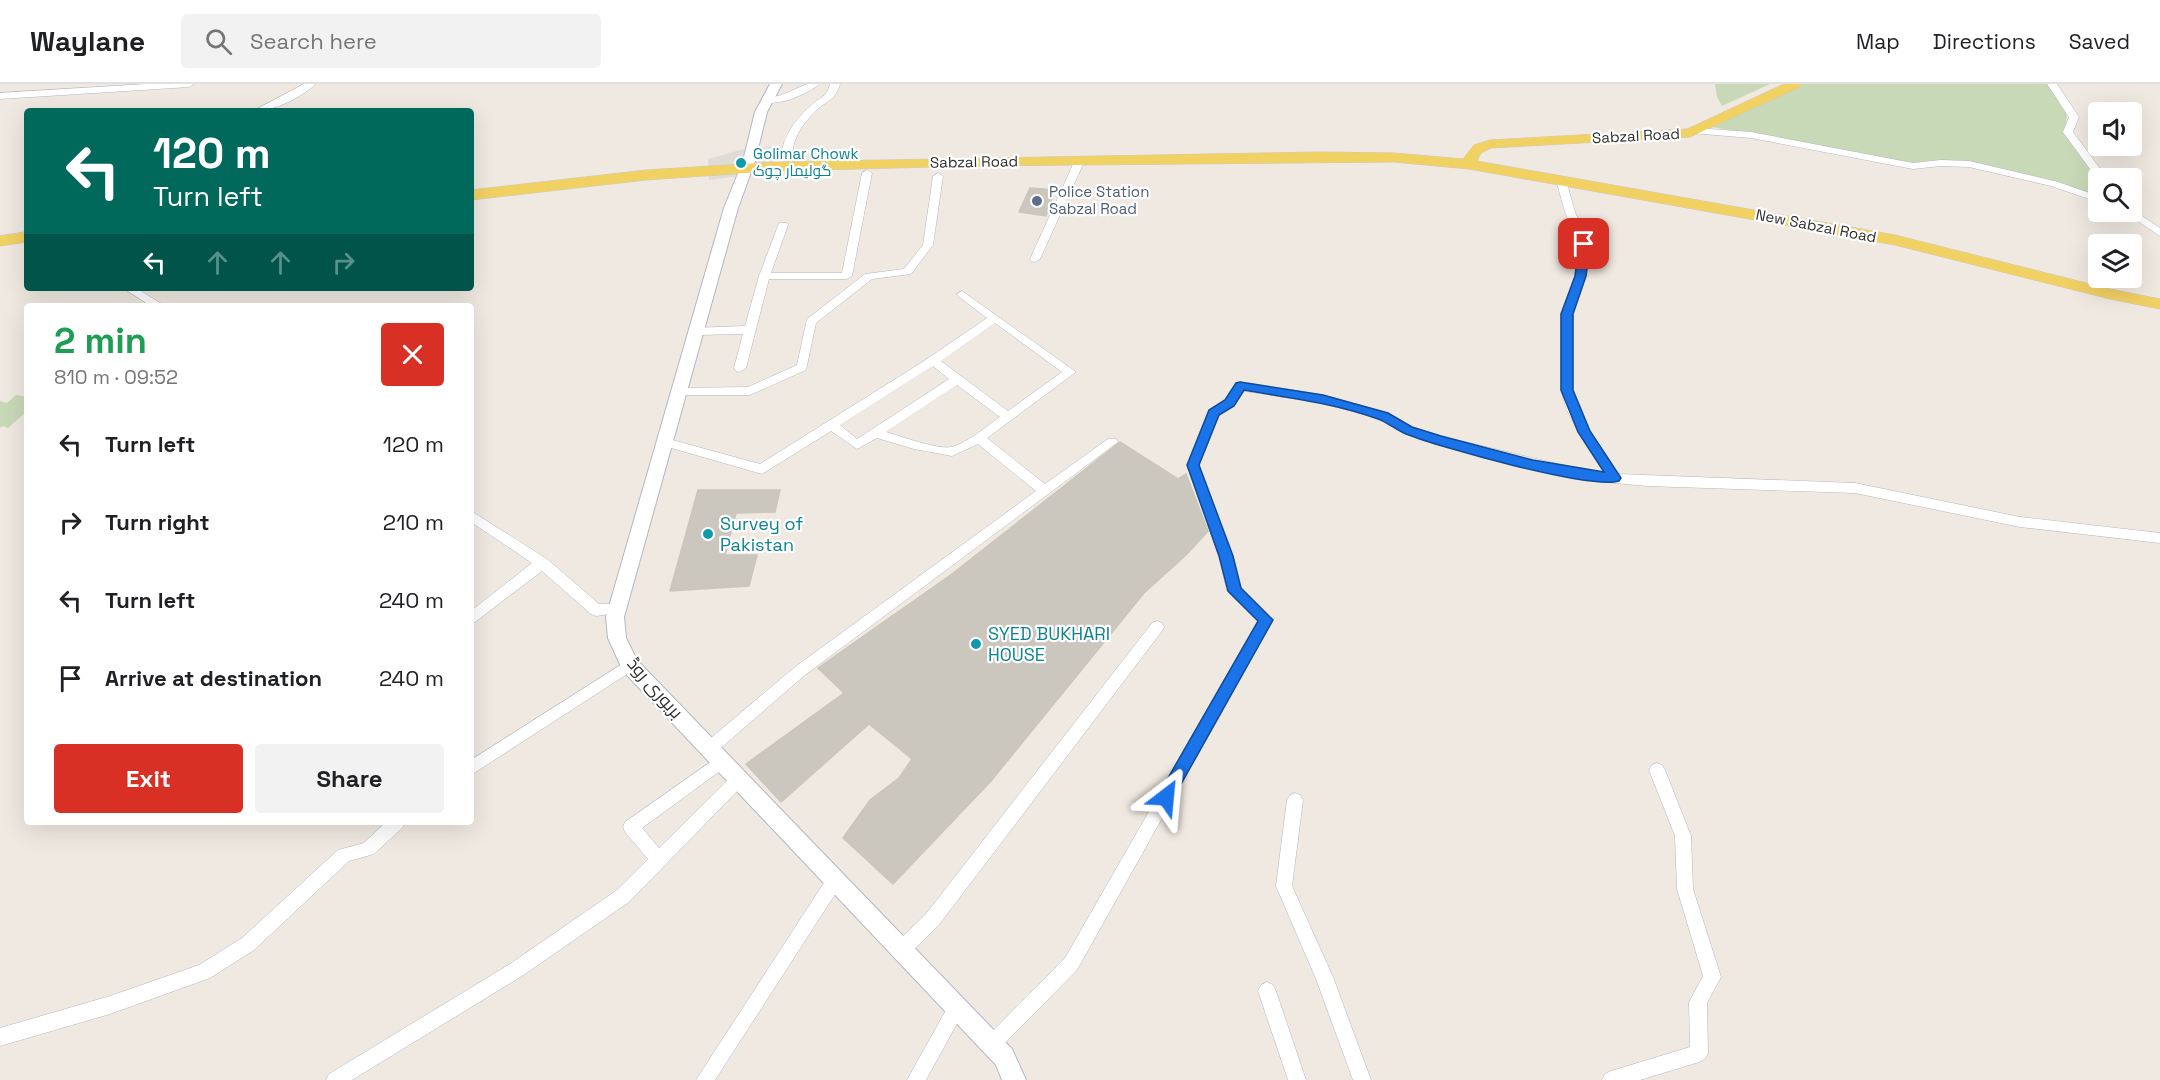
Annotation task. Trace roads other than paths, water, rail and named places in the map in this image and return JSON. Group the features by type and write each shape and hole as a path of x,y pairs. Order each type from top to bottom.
{"main road":[{"name":"Sabzal Road","path":"1470,160 1478,147 1490,144 1675,135 1695,131 1795,84"},
{"name":"بریوری روڈ","path":"772,92 761,112 747,165 731,208 615,617 616,638 630,665 1005,1057 1014,1080"},
{"name":"Sabzal Road","path":"474,187 639,168 747,165 1406,149 1470,160"},
{"name":"Sabzal Road","path":"474,195 747,165 786,158 1052,157 1080,160 1404,156 1470,160"},
{"name":"New Sabzal Road","path":"1470,160 1561,180 1894,240 2002,265 2110,294 2160,303"},
{"name":"New Sabzal Road","path":"1470,160 1891,231 1966,246 2122,285 2160,291"},
{"path":"0,232 24,237"},
{"path":"0,241 24,237"}],"street":[{"path":"0,96 189,84"},
{"path":"266,108 311,84"},
{"path":"772,92 781,99 815,84"},
{"path":"786,158 789,139 812,108 832,94 835,84"},
{"path":"2052,84 2074,117 2068,132 2095,168"},
{"path":"1695,131 1751,135 1913,166 1941,163 1969,164 2054,184 2088,196"},
{"path":"1035,259 1080,160"},
{"path":"764,276 847,276 867,173"},
{"path":"679,392 750,391 802,367 812,322 870,276 907,272 928,245 938,176"},
{"path":"1561,180 1570,212 1584,244 1581,276 1567,314 1567,390 1584,432 1614,478"},
{"path":"2142,221 2160,233"},
{"path":"740,368 764,276 783,225"},
{"path":"133,291 154,303"},
{"path":"876,433 914,445 952,452 979,438 1006,416 1070,372 962,294"},
{"path":"665,442 762,469 933,361 994,318"},
{"path":"696,331 750,330"},
{"path":"933,361 1006,416"},
{"path":"832,425 857,445 958,379"},
{"path":"993,1044 1071,964 1266,620 1234,591 1226,556 1193,465 1214,413 1230,403 1240,386 1323,399 1384,416 1407,430 1439,440 1533,465 1583,475 1855,488 2020,522 2160,538"},
{"path":"979,438 1045,491"},
{"path":"659,860 631,827 716,754 800,671 1112,442"},
{"path":"474,518 542,563 596,610 618,608"},
{"path":"474,617 542,563"},
{"path":"902,949 932,920 1157,627"},
{"path":"474,766 630,665"},
{"path":"1611,1080 1699,1053 1698,1002 1712,977 1685,889 1683,836 1657,770"},
{"path":"335,1080 516,970 623,896 739,779"},
{"path":"1295,800 1284,886 1324,977 1362,1080"},
{"path":"0,1037 110,1005 204,972 248,944 344,855 368,849 394,825"},
{"path":"705,1080 835,880"},
{"path":"1268,990 1297,1080"},
{"path":"916,1080 957,1007"}],"place":[{"name":"Golimar Chowk گولیمار چوک","path":"741,163"},
{"name":"Police Station Sabzal Road","path":"1037,201"},
{"name":"Survey of Pakistan","path":"708,534"},
{"name":"SYED BUKHARI HOUSE","path":"976,644"}]}
